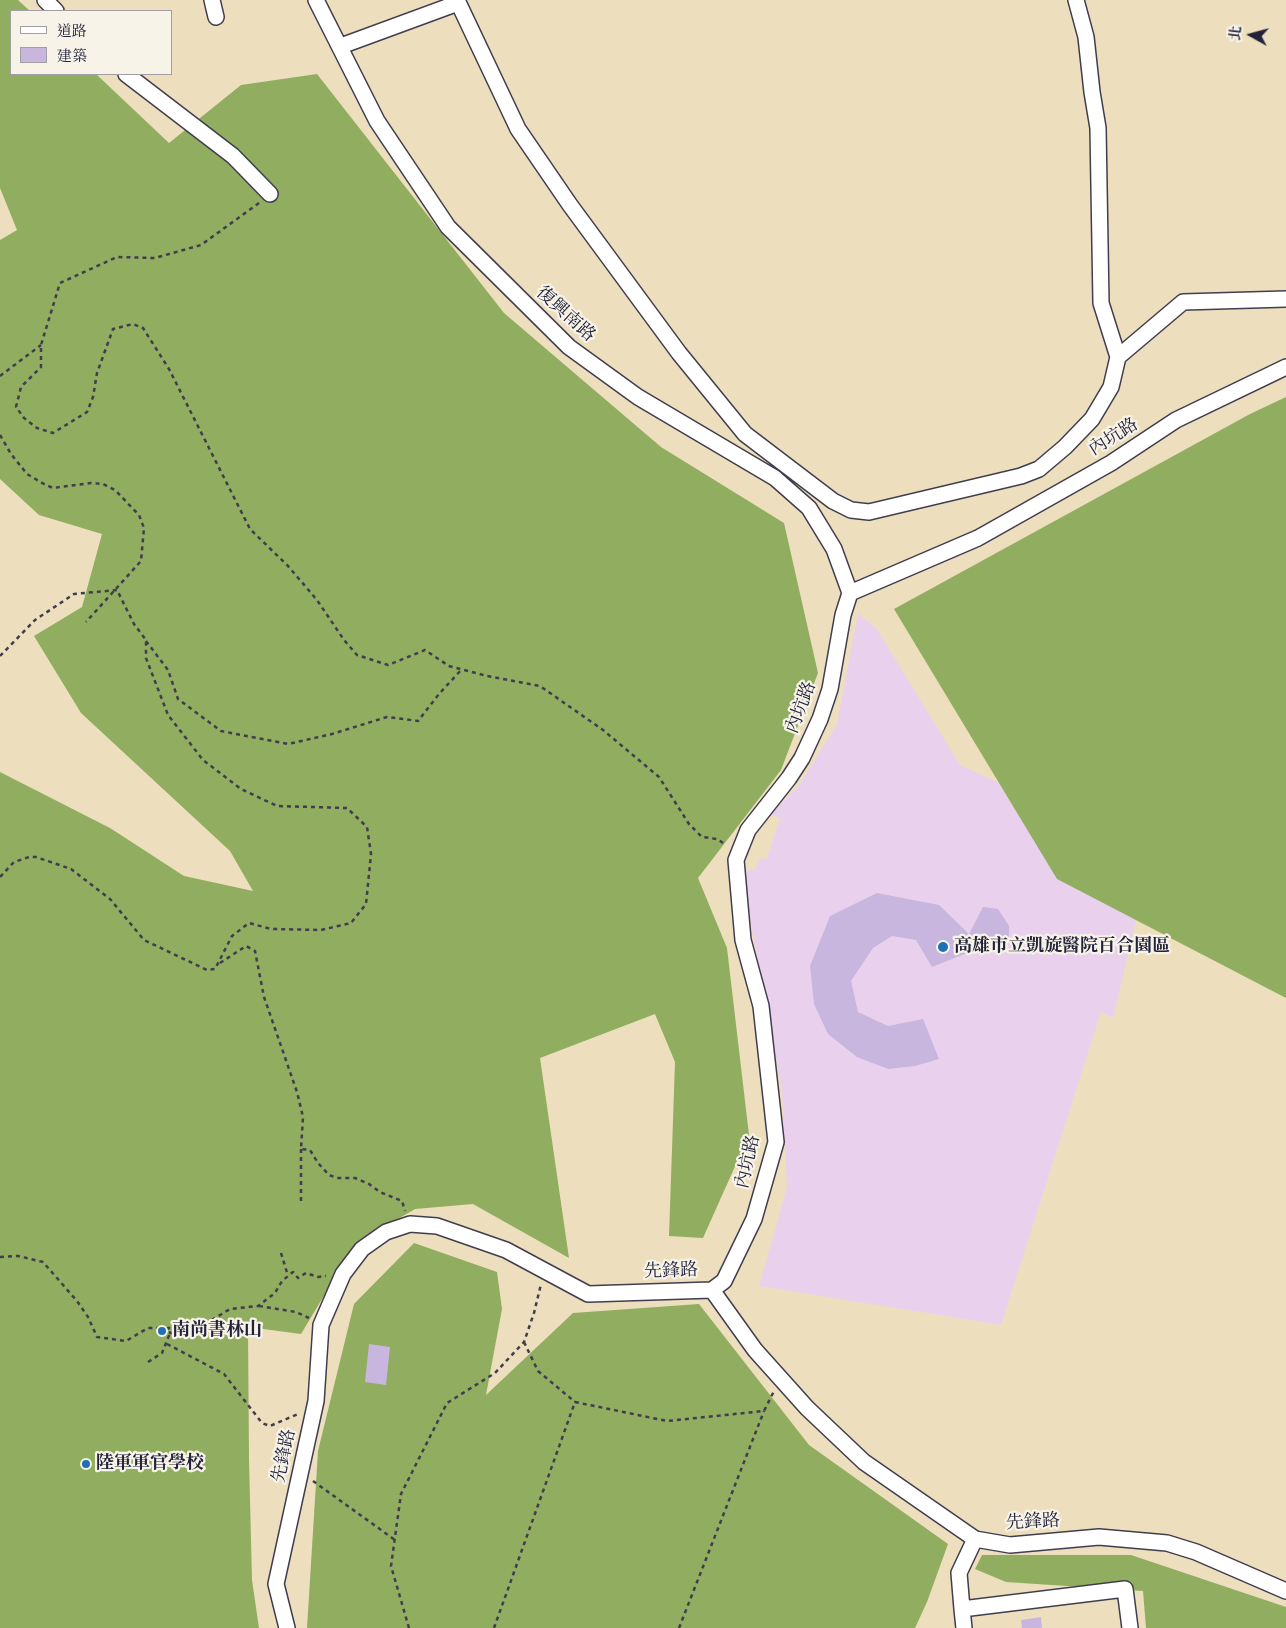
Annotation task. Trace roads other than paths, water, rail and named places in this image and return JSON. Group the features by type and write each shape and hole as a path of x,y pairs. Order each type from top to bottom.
{"street":[{"path":"45,0 55,10"},
{"path":"212,0 216,17"},
{"name":"復興南路","path":"316,0 341,46 377,121 448,227 569,347 638,397 775,478 809,508 834,549 850,593"},
{"path":"341,46 458,1 518,129 570,205 679,354 745,434 833,501 851,510 869,512 1021,476 1039,469 1065,447 1092,419 1111,388 1118,357 1101,303 1098,128 1086,37 1076,0"},
{"path":"127,75 233,156 270,194"},
{"path":"1118,357 1183,302 1286,300"},
{"name":"內坑路","path":"712,1290 724,1281 754,1219 776,1142 761,1006 744,940 736,860 748,830 789,778 802,758 820,720 830,689 843,615 850,593 978,538 1111,463 1176,420 1286,367"},
{"name":"先鋒路","path":"287,1628 276,1584 316,1401 321,1325 343,1274 362,1249 386,1232 410,1224 437,1226 506,1250 588,1294 712,1290 754,1350 807,1408 864,1462 974,1539 1010,1545 1099,1537 1167,1543 1196,1552 1286,1591"},
{"path":"964,1628 960,1574 974,1539"},
{"path":"962,1609 1126,1589 1130,1628"}],"place":[{"name":"高雄市立凱旋醫院百合園區","path":"943,947"},
{"name":"南尚書林山","path":"162,1331"},
{"name":"陸軍軍官學校","path":"86,1464"}]}
